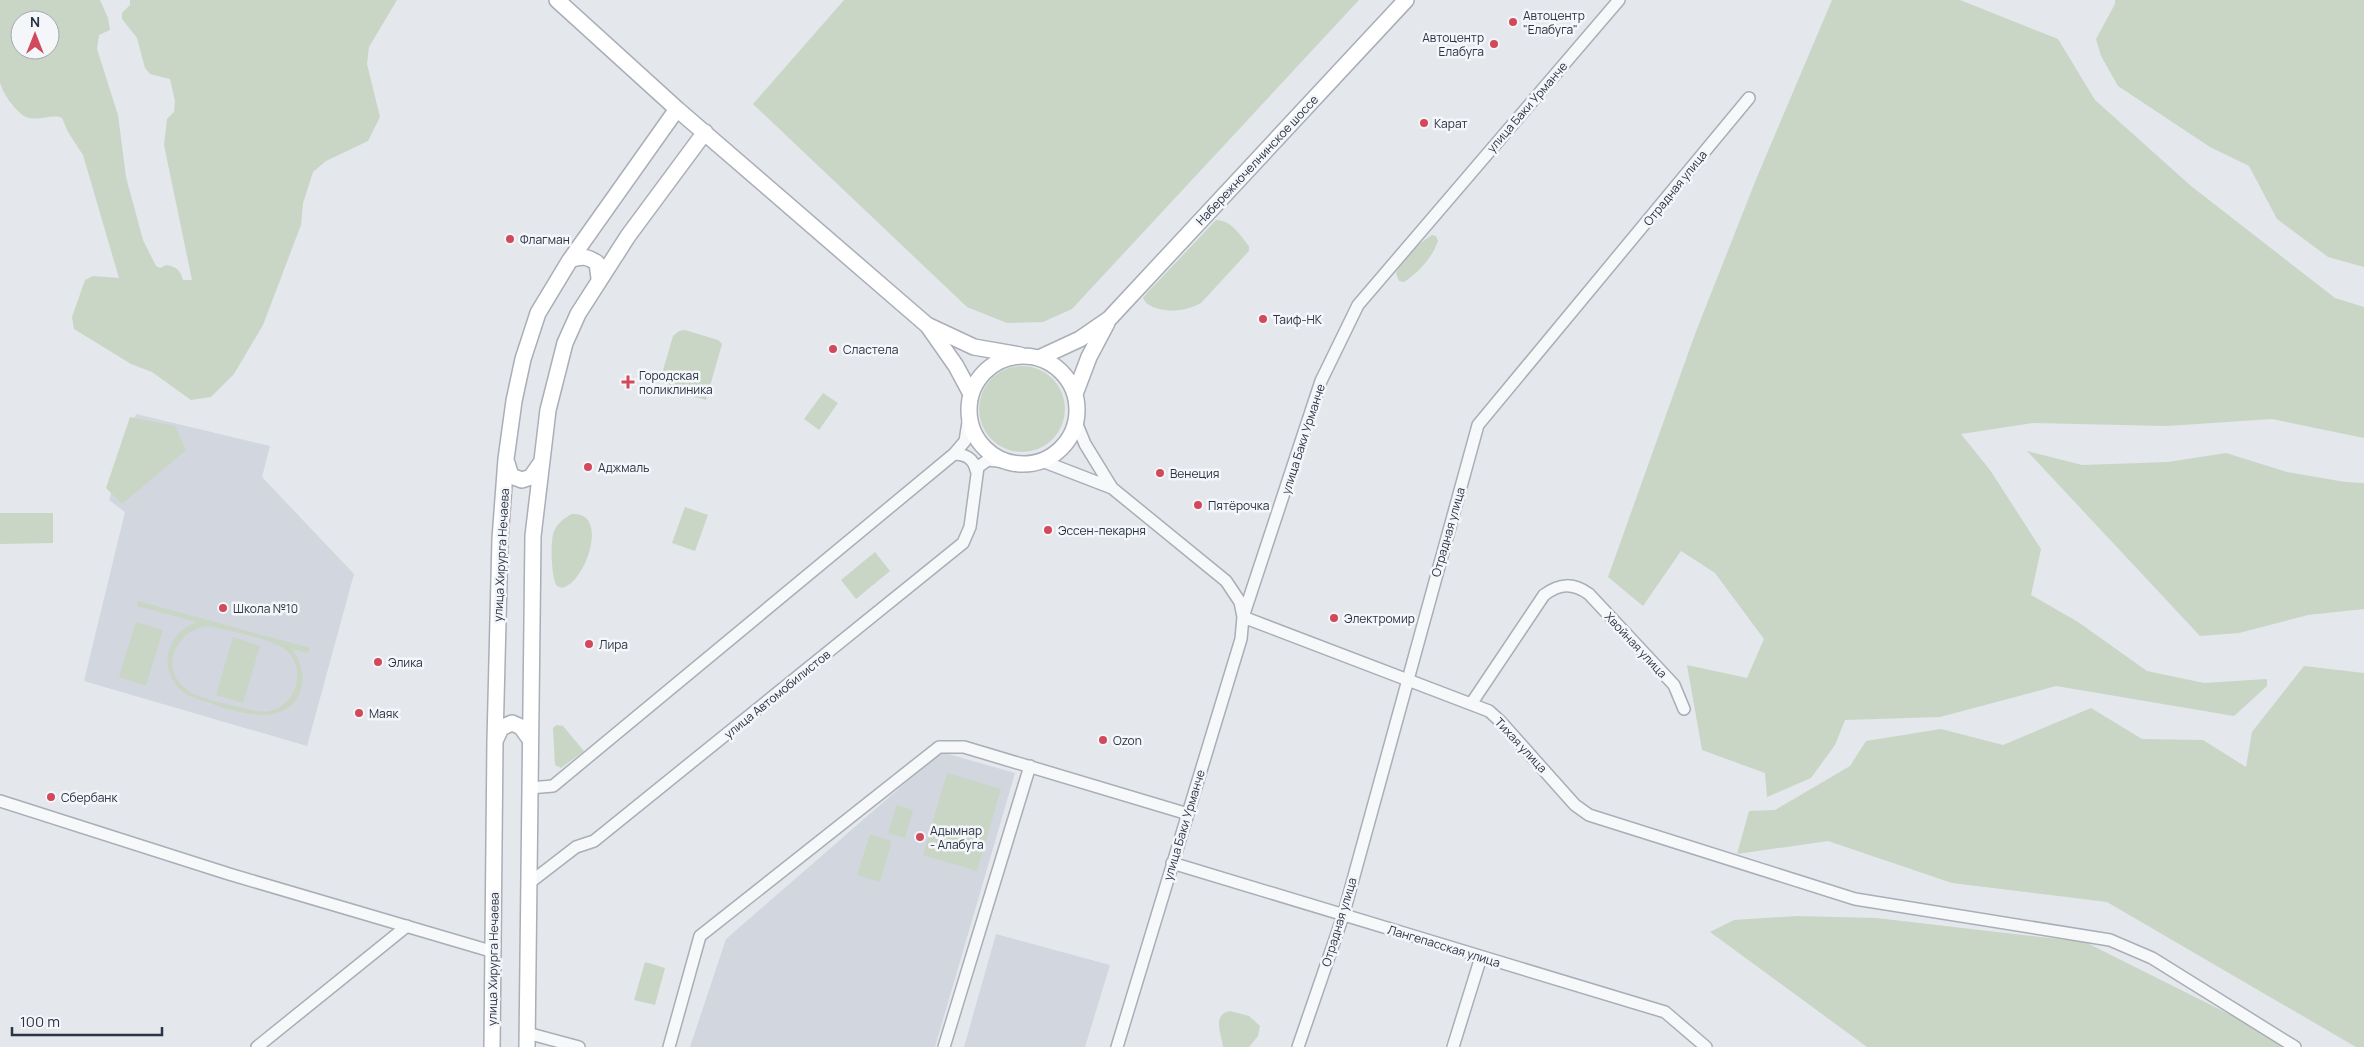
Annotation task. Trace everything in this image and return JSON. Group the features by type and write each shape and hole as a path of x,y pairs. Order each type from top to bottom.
{"main road":[{"path":"557,0 678,109 927,325 956,366 971,394"},
{"name":"Набережночелнинское шоссе","path":"1039,358 1080,340 1109,319 1406,0"},
{"name":"улица Хирурга Нечаева","path":"492,1047 495,741 500,539 506,459 514,401 538,313 570,260 678,109"},
{"path":"527,1040 529,738 533,536 540,464 548,410 565,343 578,314 600,278 667,181 705,132"},
{"path":"570,260 588,257 597,263 600,278"},
{"name":"Набережночелнинское шоссе","path":"1075,394 1089,357 1109,319"},
{"path":"927,325 974,347 1039,358 1062,371 1070,382 1075,394 1078,408 1076,422 1064,446 1054,455 1042,461 1015,463 1004,460 984,448 977,438 969,416 971,394 984,372 995,363 1020,355"},
{"path":"506,459 511,476 522,480 531,477 540,464"},
{"path":"495,741 501,728 512,723 521,727 529,738"}],"street":[{"name":"улица Баки Урманче","path":"1117,1047 1241,639 1243,616 1321,381 1358,305 1619,0"},
{"name":"Отрадная улица","path":"1298,1047 1343,916 1406,679 1478,425 1749,98"},
{"path":"529,788 554,786 954,454 965,441 969,416"},
{"path":"1076,422 1085,444 1112,488"},
{"path":"954,454 962,454 971,460 976,470 988,460 1015,463"},
{"path":"1042,461 1112,488 1226,581 1240,602 1243,616"},
{"name":"улица Автомобилистов","path":"528,884 576,847 594,840 963,543 970,527 976,470"},
{"name":"Хвойная улица","path":"1472,704 1544,595 1553,588 1562,585 1580,588 1589,594 1674,685 1684,709"},
{"name":"Тихая улица","path":"1243,616 1489,711 1575,805 1589,815 1855,898 2110,940 2152,958 2295,1047"},
{"path":"669,1047 700,936 939,747 964,747 1188,814"},
{"path":"944,1047 1030,766"},
{"path":"0,801 229,874 494,952"},
{"name":"Лангепасская улица","path":"1172,863 1665,1012 1706,1047"},
{"path":"257,1047 407,926"},
{"path":"1453,1047 1481,957"},
{"path":"527,1040 579,1047"}],"shaded area":[{"name":"Школа №10","path":"136,414 270,446 262,477 354,574 307,746 84,681 125,512 109,500"},
{"name":"Адымнар - Алабуга","path":"941,752 1015,773 935,1047 690,1047 726,939"},
{"path":"996,934 1110,965 1085,1047 964,1047"}],"green space":[{"path":"0,0 100,0 108,18 110,30 99,35 97,49 118,115 126,177 143,240 156,266 160,268 166,265 173,267 179,271 183,280 192,280 164,145 167,119 174,112 175,101 170,79 150,74 145,68 137,38 122,19 122,13 130,5 130,0 397,0 369,47 367,64 380,117 368,141 326,161 313,172 303,203 301,225 263,325 234,374 211,397 191,400 152,372 131,364 74,329 72,317 85,280 93,276 119,278 83,155 68,132 62,118 34,119 24,116 13,106 3,91 0,82"},
{"path":"844,0 1359,0 1072,309 1043,322 1007,323 967,307 753,104"},
{"path":"1832,0 1960,0 2058,39 2095,100 2191,186 2335,298 2364,307 2364,438 2272,419 2167,426 2033,423 1961,434 1990,470 2041,549 2031,595 2078,622 2147,671 2204,683 2267,679 2267,686 2234,716 2056,686 1940,717 1845,720 1835,745 1811,778 1767,797 1765,773 1702,750 1687,665 1747,678 1764,639 1715,573 1681,551 1643,606 1608,577 1695,334 1757,177"},
{"path":"2115,0 2364,0 2364,267 2328,257 2277,219 2249,166 2210,147 2118,86 2101,56 2096,39 2115,4"},
{"path":"1216,220 1231,225 1249,246 1249,251 1201,303 1181,310 1166,310 1152,307 1146,303 1143,298 1147,293"},
{"path":"1432,235 1436,236 1438,241 1429,259 1410,278 1404,282 1399,281 1396,273 1403,262 1416,247"},
{"path":"685,330 718,340 722,344 706,400 666,388 669,380 661,377 673,336 679,331"},
{"path":"1022,366 1039,369 1058,385 1062,392 1065,409 1062,426 1046,445 1039,449 1022,452 1005,449 986,433 982,426 979,409 982,392 998,373 1005,369"},
{"path":"823,393 838,403 819,430 804,419"},
{"path":"130,417 175,426 186,450 122,504 106,488"},
{"path":"2027,451 2082,465 2168,462 2226,453 2287,472 2345,482 2364,483 2364,609 2308,615 2239,633 2200,636"},
{"path":"685,507 708,515 695,551 672,543"},
{"path":"0,513 53,513 53,543 0,544"},
{"path":"572,514 583,516 590,524 592,535 586,562 571,583 562,588 557,586 553,575 552,543 554,531 559,523"},
{"path":"875,552 890,571 856,599 841,580"},
{"path":"138,601 310,648 308,653 292,649 302,669 303,680 300,692 291,705 280,712 265,715 250,714 217,706 189,696 179,688 172,678 168,667 168,656 176,636 185,628 197,622 137,606","holes":["208,626 261,639 287,651 293,659 297,677 296,686 286,702 270,711 263,712 213,701 198,696 186,689 173,671 172,661 175,651 188,634"]},
{"path":"136,622 163,630 146,686 119,677"},
{"path":"233,637 260,646 243,703 216,695"},
{"path":"2304,666 2364,673 2364,1047 2356,1047 2107,902 1952,883 1828,841 1737,854 1749,811 1775,810 1850,766 1866,741 1941,729 2003,745 2091,708 2142,739 2203,740 2246,767 2252,732"},
{"path":"556,725 563,726 584,751 561,768 555,765 553,728"},
{"path":"947,773 1001,789 977,871 923,855"},
{"path":"897,805 913,810 905,838 888,833"},
{"path":"870,834 892,841 880,882 857,875"},
{"path":"1797,916 1876,918 2085,942 2251,1025 2286,1047 1867,1047 1710,932 1734,920"},
{"path":"645,962 665,968 655,1005 634,1000"},
{"path":"1230,1011 1249,1016 1260,1026 1258,1036 1249,1047 1223,1047 1219,1021 1224,1013"}],"place":[{"name":"Автоцентр \"Елабуга\"","path":"1513,22"},
{"name":"Автоцентр Елабуга","path":"1494,44"},
{"name":"Карат","path":"1424,123"},
{"name":"Флагман","path":"510,239"},
{"name":"Таиф-НК","path":"1263,319"},
{"name":"Сластела","path":"833,349"},
{"name":"Городская поликлиника","path":"628,382"},
{"name":"Аджмаль","path":"588,467"},
{"name":"Венеция","path":"1160,473"},
{"name":"Пятёрочка","path":"1198,505"},
{"name":"Эссен-пекарня","path":"1048,530"},
{"name":"Школа №10","path":"223,608"},
{"name":"Электромир","path":"1334,618"},
{"name":"Лира","path":"589,644"},
{"name":"Элика","path":"378,662"},
{"name":"Маяк","path":"359,713"},
{"name":"Ozon","path":"1103,740"},
{"name":"Сбербанк","path":"51,797"},
{"name":"Адымнар - Алабуга","path":"920,837"}]}
